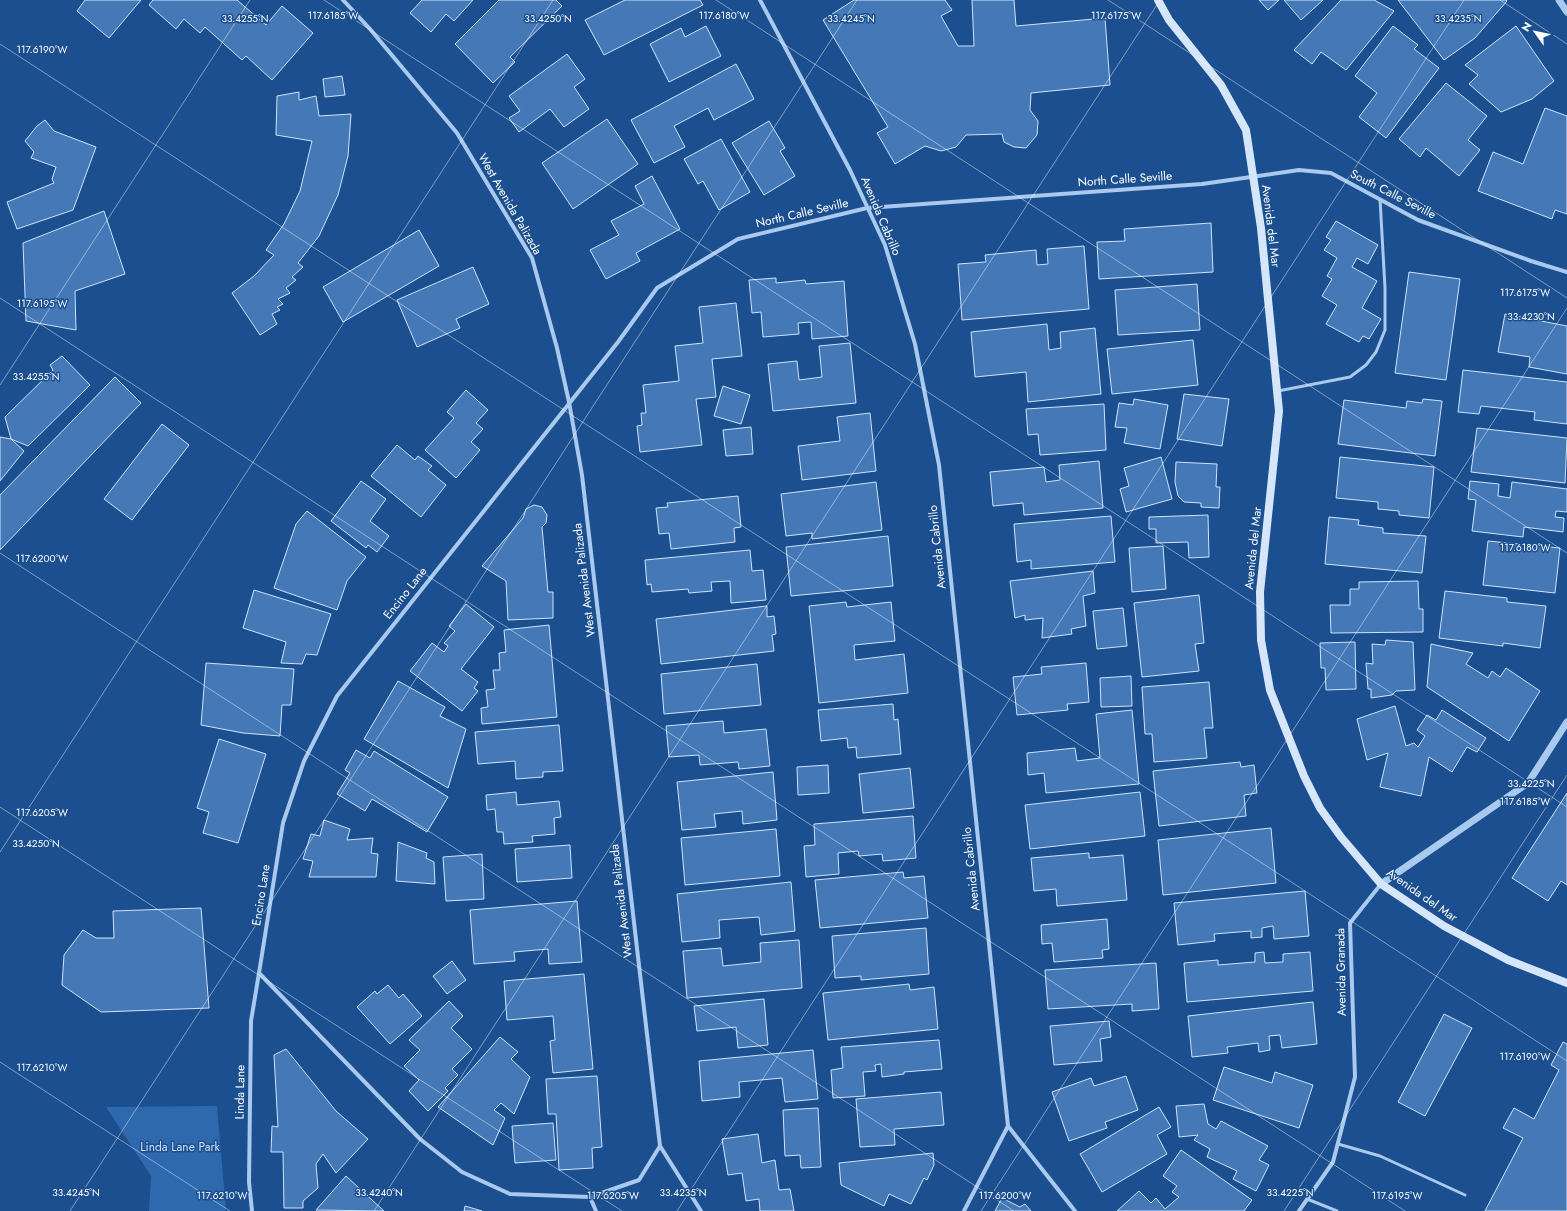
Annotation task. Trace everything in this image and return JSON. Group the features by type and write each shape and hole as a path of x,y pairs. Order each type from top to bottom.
{"main road":[{"name":"Avenida del Mar","path":"1158,0 1169,20 1221,85 1246,130 1260,228 1279,411 1260,592 1261,640 1270,690 1304,776 1320,808 1341,837 1381,884 1444,926 1508,960 1567,983"}],"street":[{"name":"West Avenida Palizada","path":"343,0 457,133 532,258 557,348 569,402 582,475 660,1146 700,1211"},
{"name":"Avenida Cabrillo","path":"760,0 850,170 884,245 915,344 939,465 1008,1126"},
{"path":"1559,0 1567,12"},
{"name":"South Calle Seville","path":"1253,177 1299,170 1331,173 1418,220 1531,261 1567,272"},
{"name":"North Calle Seville","path":"569,402 618,342 657,288 738,239 867,208 1202,184 1253,177"},
{"name":"Encino Lane","path":"259,973 283,823 304,761 337,696 569,402"},
{"name":"Avenida Granada","path":"1299,1211 1333,1162 1355,1077 1350,923 1381,884 1528,783 1567,722"},
{"path":"259,973 420,1139 462,1172 510,1194 590,1197 639,1180 660,1146"},
{"name":"Linda Lane","path":"252,1211 249,1182 251,1021 259,973"},
{"path":"964,1211 1008,1126 1075,1211"},
{"path":"590,1197 596,1211"}],"lane":[{"path":"1277,391 1350,377 1366,365 1376,352 1385,330 1385,288 1380,200"},
{"path":"1338,1144 1380,1156 1464,1195"},
{"path":"1307,1199 1337,1211"}],"green space":[{"name":"Linda Lane Park","path":"217,1106 226,1211 149,1211 151,1176 106,1107"}],"building":[{"path":"85,0 141,0 109,38 77,11"},
{"path":"153,0 237,0 266,25 282,6 313,33 272,80 246,56 242,60 205,27 200,33 184,19 176,29 149,5"},
{"path":"422,0 473,0 454,21 446,14 431,32 410,13"},
{"path":"499,0 556,0 562,6 510,57 515,62 493,83 455,44"},
{"path":"625,0 700,0 703,5 604,55 585,20"},
{"path":"854,0 945,0 952,10 941,16 958,46 974,46 972,0 1014,0 1016,26 1105,18 1110,85 1031,93 1030,110 1038,121 1037,135 1026,148 1014,147 1004,142 1002,134 966,135 956,147 941,151 925,146 895,164 877,133 888,127 823,20"},
{"path":"1259,0 1279,0 1268,10"},
{"path":"1284,0 1323,0 1301,20"},
{"path":"1341,0 1374,0 1394,11 1346,70 1321,52 1312,64 1294,50"},
{"path":"1398,0 1507,1 1475,38 1444,60"},
{"path":"706,26 721,56 669,82 650,44 681,28 685,37"},
{"path":"1393,26 1418,45 1414,49 1439,68 1386,138 1359,117 1377,93 1355,76"},
{"path":"1516,26 1554,81 1532,99 1501,112 1469,84 1478,75 1465,65"},
{"path":"567,54 585,79 574,87 589,109 564,127 550,109 519,132 509,118 520,111 509,96"},
{"path":"736,64 754,99 714,120 708,108 674,126 685,147 654,163 631,120"},
{"path":"342,76 345,95 325,97 323,79"},
{"path":"1446,83 1487,116 1468,140 1480,150 1459,176 1426,148 1420,157 1399,139"},
{"path":"299,92 299,100 316,96 319,116 351,114 348,156 338,195 319,236 298,263 303,267 292,277 296,280 286,288 290,293 278,299 283,304 277,307 280,310 272,314 277,324 260,335 232,293 254,276 274,255 266,250 284,224 300,191 312,141 276,135 277,96"},
{"path":"1545,108 1567,116 1567,214 1555,210 1552,219 1478,191 1493,152 1523,164"},
{"path":"607,119 638,164 573,209 542,163"},
{"path":"45,120 54,131 96,147 73,210 17,229 7,202 54,183 52,179 56,167 31,158 34,152 25,141 37,126"},
{"path":"769,121 785,148 780,151 795,176 764,195 732,143"},
{"path":"721,139 750,192 719,210 703,181 698,184 684,159"},
{"path":"652,176 680,229 636,253 640,261 606,279 590,250 619,235 611,221 644,204 635,186"},
{"path":"104,211 125,274 75,291 76,330 26,321 23,243"},
{"path":"1336,221 1378,245 1368,264 1357,258 1352,267 1377,281 1362,308 1381,319 1369,339 1363,336 1359,342 1326,324 1337,305 1322,296 1332,279 1327,276 1337,258 1324,250 1331,240 1326,237"},
{"path":"1211,223 1213,272 1099,279 1097,242 1125,241 1124,229"},
{"path":"419,230 439,266 343,322 323,287"},
{"path":"1084,246 1089,309 962,320 958,264 986,262 985,255 1036,250 1037,265 1048,264 1047,249"},
{"path":"473,267 489,304 456,319 460,328 417,347 397,300"},
{"path":"1409,272 1460,279 1446,380 1395,373"},
{"path":"776,278 776,283 805,280 806,284 844,281 848,336 812,339 811,322 798,323 799,334 763,337 761,312 752,313 749,280"},
{"path":"1197,284 1200,330 1118,335 1115,290"},
{"path":"736,303 742,356 712,359 716,397 696,399 702,445 640,452 637,426 642,425 641,413 646,413 643,385 679,381 675,346 703,343 699,307"},
{"path":"1505,314 1567,326 1567,374 1529,367 1530,357 1498,352"},
{"path":"1047,324 1049,350 1061,348 1060,332 1095,328 1101,394 1028,402 1026,372 975,377 971,332"},
{"path":"1193,340 1198,385 1112,394 1107,349"},
{"path":"850,343 856,403 773,411 768,364 797,361 799,380 822,377 819,346"},
{"path":"62,356 90,385 28,446 11,439 5,417 53,370 50,365"},
{"path":"1463,370 1567,382 1567,424 1534,420 1535,412 1481,406 1479,414 1458,412"},
{"path":"115,377 141,403 0,550 0,495"},
{"path":"723,386 750,395 741,424 714,416"},
{"path":"466,390 488,410 476,423 483,429 471,442 480,450 456,478 425,450 454,418 447,412"},
{"path":"1184,394 1229,399 1222,446 1177,439"},
{"path":"1134,399 1168,405 1160,449 1124,443 1127,428 1115,427 1119,403 1133,405"},
{"path":"1423,399 1442,401 1435,456 1338,444 1344,400 1406,408 1407,401 1422,403"},
{"path":"1104,404 1106,450 1040,455 1038,434 1028,435 1026,409"},
{"path":"870,413 876,471 802,480 798,446 840,441 837,417"},
{"path":"162,424 189,445 132,520 104,499"},
{"path":"751,427 753,454 726,456 723,430"},
{"path":"1477,428 1567,438 1565,483 1471,472"},
{"path":"0,437 11,439 24,451 0,481"},
{"path":"397,445 415,460 418,456 432,466 428,470 446,485 421,517 371,476"},
{"path":"1161,457 1172,499 1126,512 1120,489 1129,486 1124,468"},
{"path":"1340,457 1434,467 1429,518 1399,515 1399,511 1378,509 1378,502 1336,498"},
{"path":"1099,461 1103,508 1024,515 1023,503 993,506 990,472 1044,467 1046,482 1060,480 1059,465"},
{"path":"1176,462 1217,464 1216,487 1220,487 1219,508 1201,507 1201,503 1184,502 1178,496 1175,482"},
{"path":"361,481 386,499 370,521 389,536 377,552 368,545 366,548 331,521"},
{"path":"1470,481 1499,484 1498,496 1510,498 1512,482 1567,489 1567,512 1556,511 1555,517 1564,518 1563,532 1524,527 1523,537 1472,531 1476,500 1468,499"},
{"path":"876,482 882,530 812,539 812,533 786,536 781,494"},
{"path":"738,496 741,527 734,528 735,542 671,549 669,533 659,534 656,508 668,507 667,503"},
{"path":"534,505 542,507 547,515 546,523 542,527 548,592 553,592 553,618 508,620 506,581 482,566 523,518 526,509"},
{"path":"307,511 366,557 347,581 337,610 274,588 296,524"},
{"path":"1208,515 1209,557 1189,558 1188,542 1156,543 1156,529 1149,529 1149,517"},
{"path":"1111,516 1115,562 1031,569 1031,560 1017,562 1014,524"},
{"path":"1329,517 1359,520 1358,525 1383,528 1383,533 1426,536 1422,573 1325,564"},
{"path":"888,536 893,586 791,596 786,547"},
{"path":"1488,541 1560,548 1555,593 1483,585"},
{"path":"1163,546 1166,589 1132,592 1129,548"},
{"path":"750,550 752,571 763,570 766,600 731,603 730,581 711,582 712,591 689,593 688,589 652,592 651,584 647,585 645,560"},
{"path":"1093,571 1095,593 1083,596 1086,626 1071,629 1072,634 1042,638 1043,618 1025,620 1025,615 1015,618 1010,581"},
{"path":"1418,581 1419,609 1423,609 1423,632 1331,633 1330,605 1350,605 1350,589 1359,589 1359,582"},
{"path":"254,590 331,614 317,655 306,654 302,664 281,663 286,642 243,628"},
{"path":"1445,591 1507,598 1507,602 1546,606 1540,648 1503,643 1503,646 1439,638"},
{"path":"1199,595 1204,643 1195,644 1199,671 1142,677 1134,603"},
{"path":"846,602 847,607 891,602 895,641 854,645 855,660 904,654 908,693 819,703 809,606"},
{"path":"466,604 494,627 461,669 478,682 474,688 478,691 462,711 410,671 432,643 444,652 448,646 444,643 455,631 449,626"},
{"path":"767,606 767,617 774,616 776,634 772,635 774,651 661,664 656,619"},
{"path":"1123,608 1127,646 1097,649 1093,611"},
{"path":"549,625 557,717 482,724 481,708 488,707 486,690 495,689 493,670 500,670 499,653 506,652 504,630"},
{"path":"1386,640 1413,642 1415,690 1396,691 1392,695 1371,698 1371,689 1368,689 1366,663 1373,664 1372,644 1385,645"},
{"path":"1355,642 1356,689 1326,690 1325,668 1321,668 1320,643"},
{"path":"1431,644 1473,653 1466,664 1488,678 1492,671 1500,677 1506,668 1540,691 1509,741 1427,687"},
{"path":"206,663 294,669 291,705 282,705 280,736 243,733 201,725"},
{"path":"1086,663 1089,702 1067,704 1068,710 1017,715 1013,677 1042,674 1041,667"},
{"path":"757,664 761,705 664,714 661,674"},
{"path":"1131,676 1132,706 1101,707 1100,678"},
{"path":"398,681 445,707 440,716 466,729 448,788 364,739"},
{"path":"1209,682 1213,728 1204,728 1207,758 1154,762 1152,734 1145,734 1142,687"},
{"path":"893,704 894,720 898,719 901,754 857,758 856,747 848,748 847,738 821,741 818,710"},
{"path":"1395,706 1406,746 1414,743 1418,747 1425,736 1417,730 1427,715 1436,720 1442,710 1486,738 1477,752 1467,747 1452,772 1429,757 1421,796 1380,787 1388,753 1367,760 1357,719"},
{"path":"1132,710 1139,784 1046,793 1044,773 1028,775 1027,753 1075,748 1077,761 1100,758 1096,714"},
{"path":"723,721 724,733 766,729 770,766 739,769 738,762 700,765 699,755 669,757 666,726"},
{"path":"559,725 563,771 543,772 543,777 516,779 515,761 478,764 475,732"},
{"path":"219,739 266,754 238,843 203,833 209,812 197,808"},
{"path":"356,750 370,758 374,751 448,797 427,832 372,799 365,811 337,794 350,773 345,770"},
{"path":"1240,762 1241,767 1254,765 1257,793 1244,795 1246,816 1159,826 1153,771"},
{"path":"828,765 829,793 798,795 797,767"},
{"path":"910,768 914,808 863,813 859,774"},
{"path":"773,772 777,820 743,824 742,811 714,814 716,827 682,830 677,782"},
{"path":"516,792 517,805 559,801 561,817 554,818 555,834 532,836 533,842 504,844 503,832 497,832 495,809 487,810 486,795"},
{"path":"1140,792 1145,836 1030,849 1025,805"},
{"path":"1567,793 1567,885 1561,881 1548,901 1512,878"},
{"path":"913,816 916,858 883,861 882,854 859,856 858,851 838,853 839,874 806,877 804,846 815,845 814,824"},
{"path":"324,820 350,829 347,840 373,838 371,853 378,854 376,877 309,877 313,861 303,859 311,834 320,836"},
{"path":"1271,828 1276,883 1163,895 1158,840"},
{"path":"776,829 780,876 685,885 681,838"},
{"path":"398,842 427,853 426,858 434,862 435,884 396,881"},
{"path":"570,845 572,878 517,882 515,849"},
{"path":"1089,853 1089,858 1123,855 1127,900 1057,906 1056,889 1034,891 1031,858"},
{"path":"482,854 484,899 446,901 443,857"},
{"path":"903,872 904,878 924,876 928,918 820,928 815,880"},
{"path":"791,882 795,931 761,935 759,917 719,920 720,938 682,942 677,894"},
{"path":"1305,891 1309,936 1274,939 1273,926 1262,928 1262,937 1251,938 1251,931 1214,934 1215,941 1178,945 1174,903"},
{"path":"577,901 582,962 549,964 548,949 514,952 515,961 474,964 470,910"},
{"path":"201,908 209,1008 101,1012 62,985 64,955 83,930 96,938 114,938 113,911"},
{"path":"1107,919 1109,949 1102,950 1103,958 1054,962 1052,943 1042,944 1041,925"},
{"path":"926,928 929,974 861,980 861,976 835,978 832,936"},
{"path":"799,940 802,988 687,998 683,951 721,948 723,966 761,962 760,943"},
{"path":"1264,952 1265,963 1283,962 1283,954 1310,952 1313,991 1187,1002 1184,963 1218,960 1218,965 1255,962 1255,953"},
{"path":"452,961 466,980 447,994 433,976"},
{"path":"1156,963 1159,1009 1132,1011 1132,1004 1048,1009 1045,970"},
{"path":"584,974 593,1069 553,1073 550,1041 555,1040 553,1016 507,1020 504,981"},
{"path":"909,984 910,990 934,987 938,1029 828,1040 823,993"},
{"path":"388,985 399,998 403,994 422,1016 390,1044 357,1007 375,991 377,994"},
{"path":"764,999 768,1045 738,1048 736,1027 697,1031 694,1006"},
{"path":"449,1001 463,1016 451,1028 472,1049 452,1069 458,1075 445,1088 448,1091 428,1111 409,1091 419,1080 404,1066 420,1050 409,1040"},
{"path":"1313,1002 1317,1044 1282,1048 1280,1035 1269,1036 1270,1050 1259,1052 1258,1043 1227,1047 1228,1053 1192,1057 1188,1016"},
{"path":"1444,1014 1472,1028 1425,1116 1398,1102"},
{"path":"1109,1021 1111,1037 1100,1039 1102,1061 1054,1065 1050,1026"},
{"path":"500,1037 518,1052 511,1059 530,1077 514,1114 501,1103 494,1110 505,1118 493,1145 438,1107"},
{"path":"939,1040 942,1069 904,1072 904,1074 882,1077 881,1064 875,1065 876,1071 863,1072 865,1096 833,1098 831,1070 843,1068 841,1047"},
{"path":"1563,1042 1567,1044 1567,1211 1485,1211 1523,1138 1503,1128 1514,1108 1534,1119 1559,1070 1551,1065"},
{"path":"286,1049 336,1111 368,1139 336,1173 323,1154 316,1164 318,1188 303,1201 303,1208 284,1208 283,1152 271,1152 272,1126 278,1127 274,1055"},
{"path":"813,1050 818,1099 785,1102 782,1078 739,1082 740,1097 702,1101 699,1061"},
{"path":"1224,1067 1272,1083 1275,1072 1313,1085 1299,1128 1213,1100"},
{"path":"597,1076 602,1147 592,1148 593,1168 559,1170 556,1114 548,1114 546,1079"},
{"path":"1126,1076 1138,1110 1105,1122 1107,1128 1069,1141 1052,1092 1091,1078 1094,1086"},
{"path":"941,1092 944,1125 894,1129 895,1145 860,1147 856,1099"},
{"path":"1204,1104 1208,1124 1216,1129 1221,1121 1268,1146 1259,1160 1269,1165 1256,1191 1233,1179 1237,1171 1207,1157 1210,1149 1194,1140 1198,1135 1179,1137 1176,1106"},
{"path":"1159,1107 1171,1127 1157,1135 1167,1154 1102,1192 1080,1154"},
{"path":"818,1108 821,1167 801,1168 800,1155 785,1156 783,1110"},
{"path":"553,1123 556,1160 515,1163 512,1126"},
{"path":"758,1134 762,1163 775,1160 779,1190 790,1189 794,1211 760,1211 759,1199 746,1201 742,1173 728,1175 722,1139"},
{"path":"1181,1150 1252,1200 1244,1211 1117,1211 1139,1191 1151,1203 1156,1198 1165,1209 1179,1197 1172,1192 1177,1186 1163,1176"},
{"path":"933,1153 934,1165 927,1180 924,1178 911,1204 889,1194 884,1206 841,1185 839,1163"},
{"path":"346,1176 384,1211 316,1210"},
{"path":"1002,1198 1020,1207 1025,1204 1031,1211 995,1211"},
{"path":"465,1206 482,1211 464,1211"}]}
